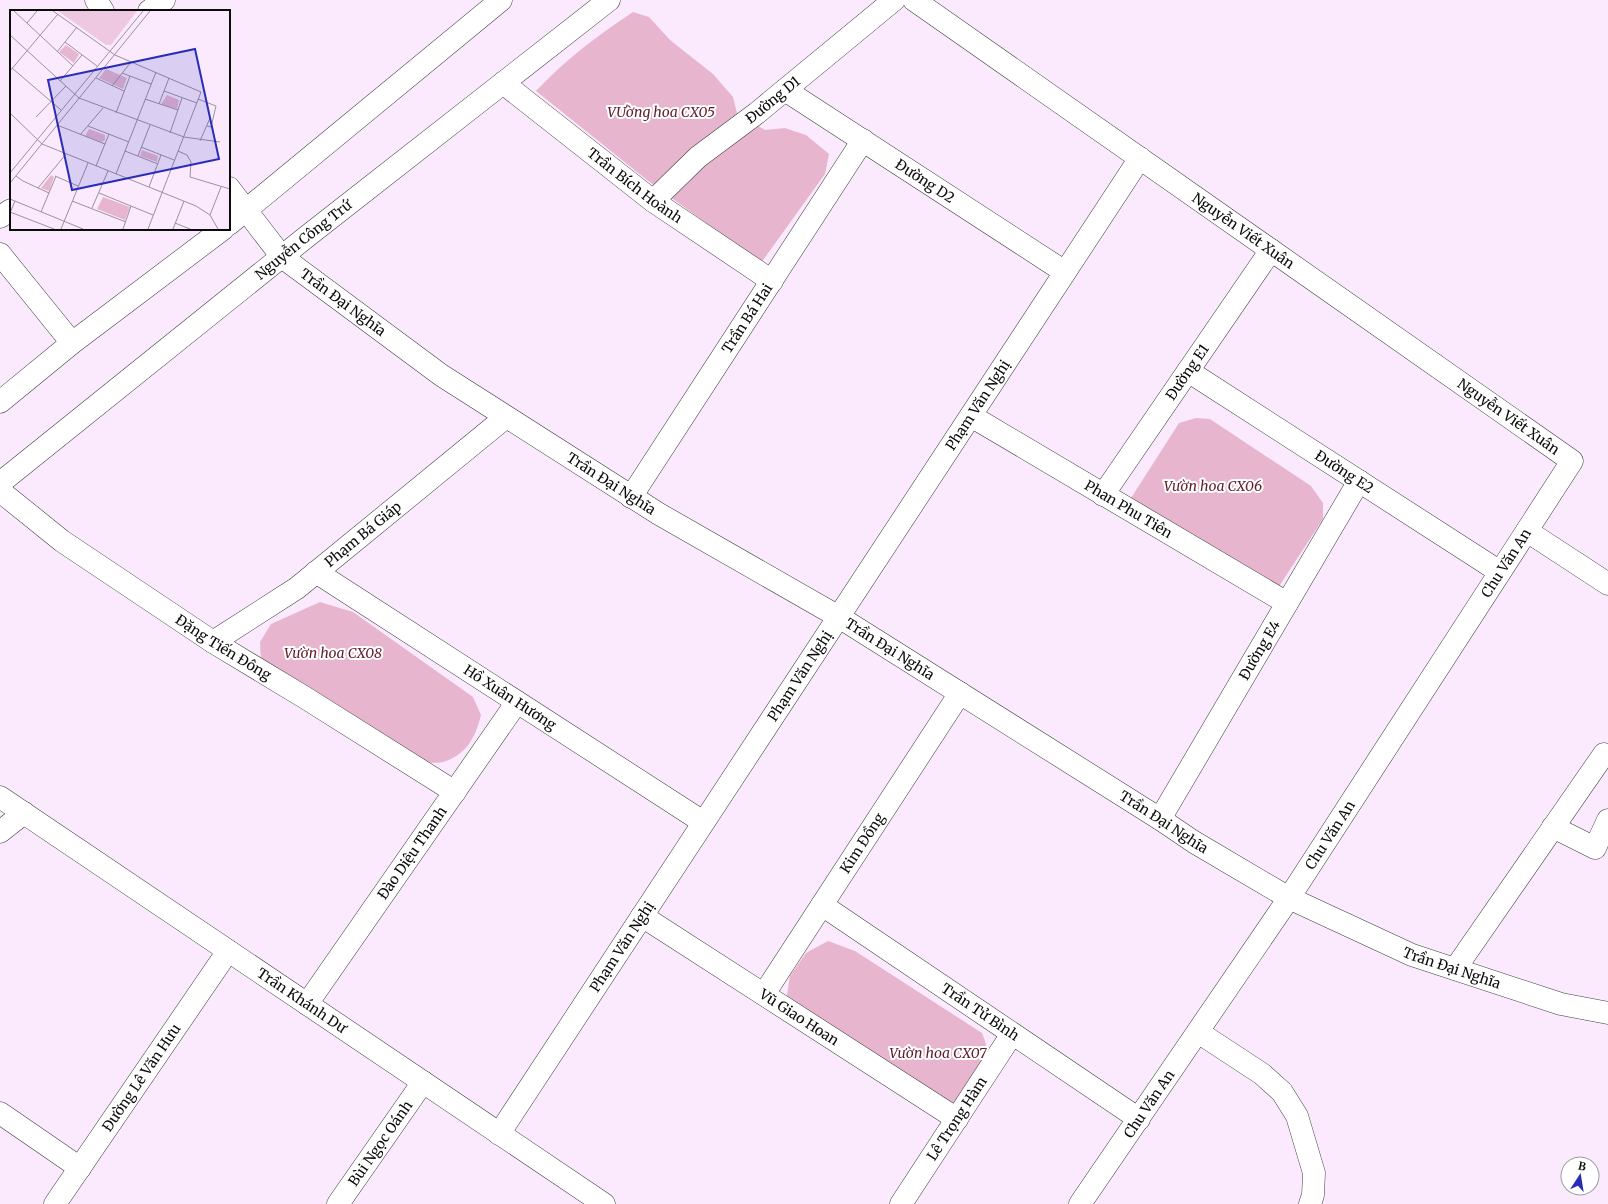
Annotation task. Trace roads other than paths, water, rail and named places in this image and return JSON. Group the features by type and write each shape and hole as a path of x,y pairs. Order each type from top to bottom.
{"street":[{"path":"96,0 102,10"},
{"path":"150,10 164,0"},
{"path":"237,218 501,0"},
{"name":"Nguyễn Công Trứ","path":"0,483 111,392 609,0"},
{"name":"Đường D1","path":"654,201 698,157 785,90 894,0"},
{"name":"Nguyễn Viết Xuân","path":"914,0 1572,461"},
{"name":"Trần Bích Hoành","path":"503,83 654,201 772,281"},
{"name":"Đường D2","path":"785,90 1066,272"},
{"name":"Trần Bá Hai","path":"632,498 863,140"},
{"name":"Phạm Văn Nghị","path":"499,1134 1140,158"},
{"name":"Trần Đại Nghĩa","path":"230,192 237,218 282,257 441,375 632,498 839,617 1160,819 1194,842 1289,898 1412,955 1562,1004 1608,1013"},
{"path":"0,217 10,211"},
{"path":"0,402 72,343 222,230"},
{"name":"Đường E1","path":"1103,495 1271,250"},
{"path":"0,254 72,343"},
{"name":"Đường E2","path":"1188,371 1500,572"},
{"name":"Phan Phu Tiên","path":"971,416 1287,603"},
{"name":"Phạm Bá Giáp","path":"213,642 297,588 506,417"},
{"name":"Chu Văn An","path":"1080,1204 1289,898 1572,461"},
{"name":"Đường E4","path":"1160,819 1359,481"},
{"name":"Đặng Tiến Đông","path":"0,491 62,541 213,642 455,792"},
{"path":"1527,531 1608,584"},
{"name":"Hồ Xuân Hương","path":"316,572 703,822"},
{"name":"Kim Đồng","path":"764,994 960,693"},
{"name":"Đào Diệu Thanh","path":"307,1004 517,702"},
{"path":"1455,969 1604,754"},
{"name":"Trần Khánh Dư","path":"0,797 604,1204"},
{"path":"0,832 24,813"},
{"path":"1553,827 1595,848 1608,820"},
{"name":"Trần Tử Bình","path":"822,905 1138,1119"},
{"name":"Vũ Giao Hoan","path":"642,916 957,1119"},
{"name":"Đường Lê Văn Hưu","path":"56,1204 228,951"},
{"path":"1198,1032 1262,1074 1282,1092 1297,1116 1314,1173 1313,1195 1310,1204"},
{"name":"Lê Trọng Hàm","path":"901,1204 1012,1034"},
{"name":"Bùi Ngọc Oánh","path":"338,1204 423,1082"},
{"path":"0,1112 80,1168"}],"park label":[{"name":"VƯờng hoa CX05","path":"661,112"},
{"name":"Vườn hoa CX06","path":"1213,486"},
{"name":"Vườn hoa CX08","path":"333,653"},
{"name":"Vườn hoa CX07","path":"938,1053"}]}
